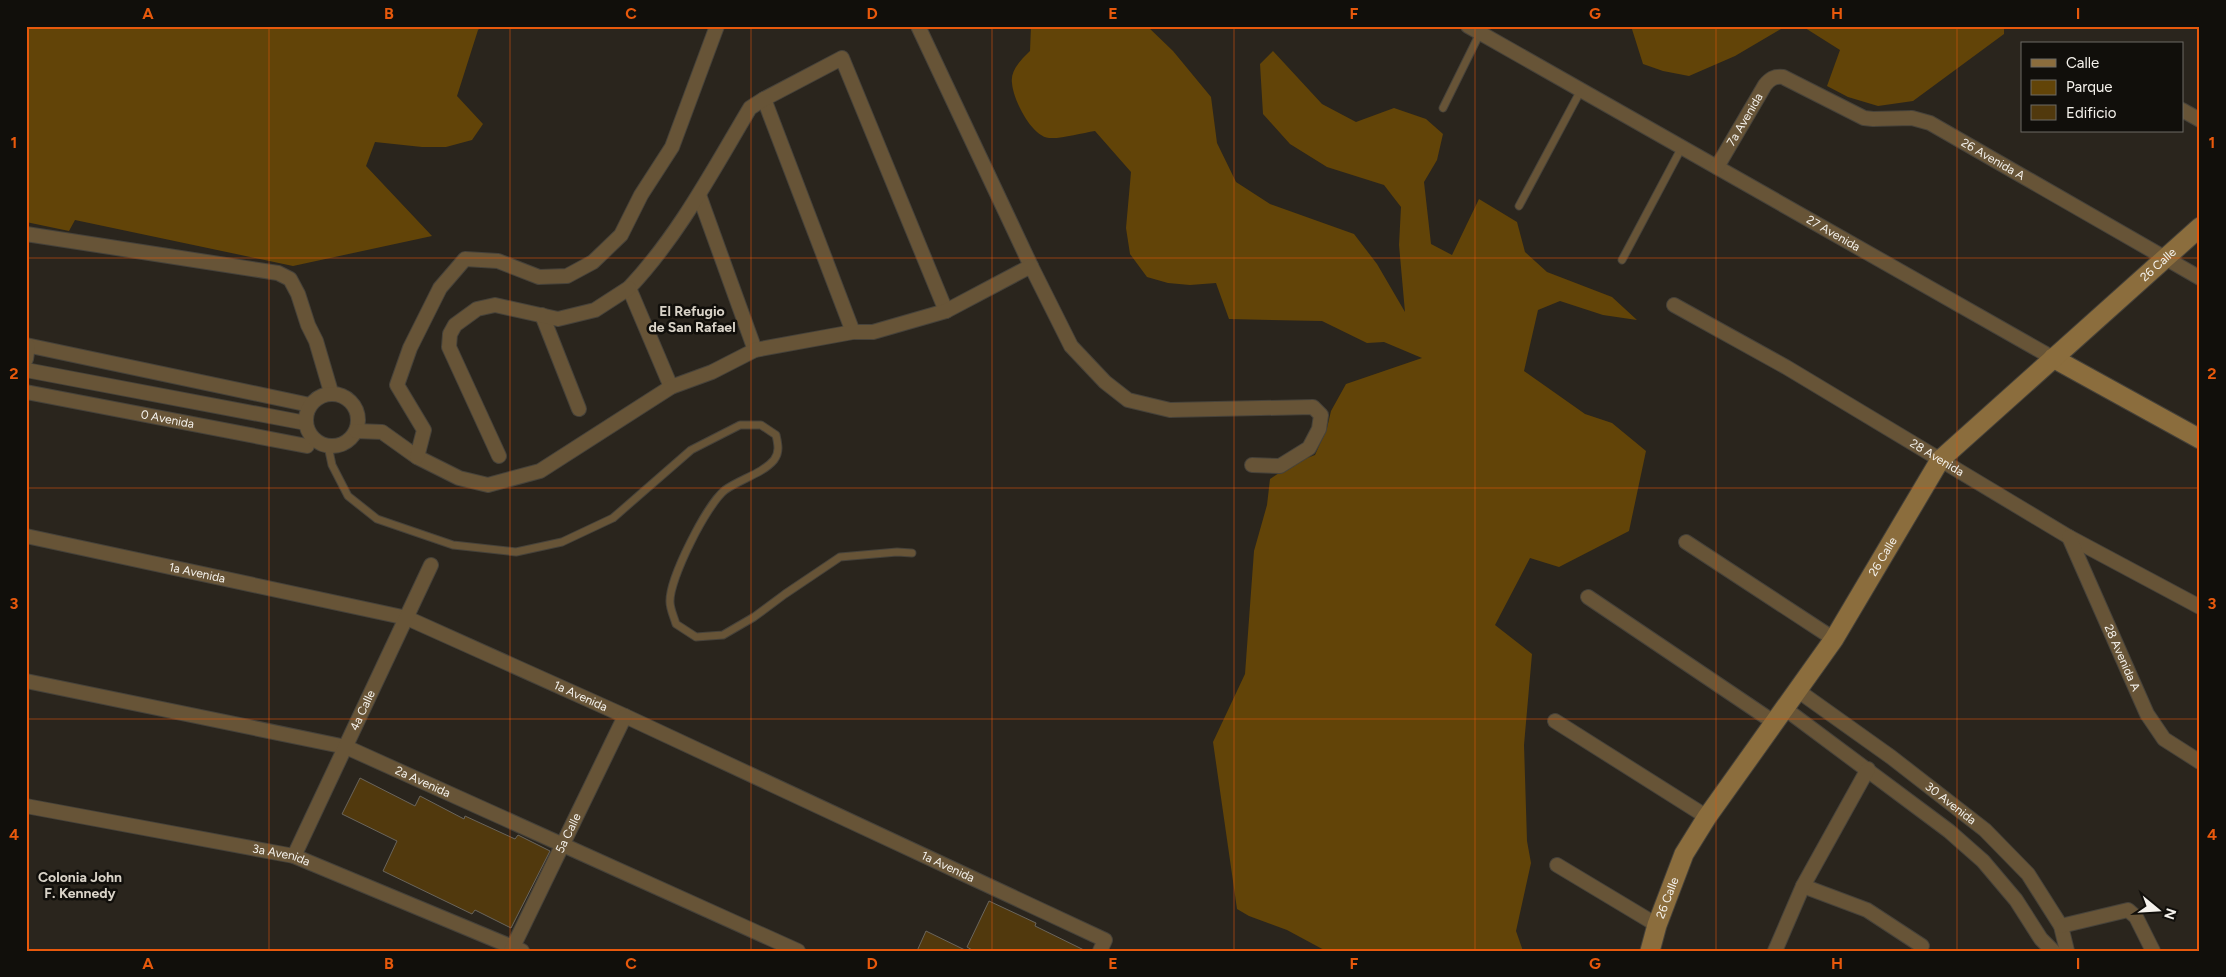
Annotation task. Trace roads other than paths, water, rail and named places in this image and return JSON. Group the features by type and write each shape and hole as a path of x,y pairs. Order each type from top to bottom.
{"street":[{"path":"417,457 424,430 397,385 410,348 440,288 465,259 498,261 539,277 567,276 593,262 621,235 640,195 672,147 717,26"},
{"path":"918,26 1031,266 1071,346 1105,382 1128,400 1170,410 1313,407 1321,415 1319,429 1309,448 1280,466 1252,465"},
{"name":"27 Avenida","path":"1473,28 2053,358 2200,439"},
{"path":"500,456 450,347 450,334 456,325 477,308 495,305 558,319 595,310 629,288 676,229 699,195 750,108 764,98 842,58 946,311"},
{"name":"7a Avenida","path":"1718,167 1765,86 1770,79 1776,76"},
{"name":"26 Avenida A","path":"1776,76 1783,77 1864,118 1912,118 1930,123 2200,278"},
{"path":"764,98 853,332"},
{"path":"2184,111 2200,120"},
{"path":"699,195 755,350"},
{"name":"26 Calle","path":"1650,951 1657,925 1684,854 1707,817 1834,639 1940,460 2200,227"},
{"path":"26,234 278,273 290,280 298,294 308,325 316,340 331,392"},
{"path":"356,431 382,432 417,457 460,478 488,485 540,471 671,386 712,372 755,350 853,332 873,332 946,311 1031,266"},
{"path":"629,288 671,386"},
{"name":"28 Avenida","path":"1674,305 1786,367 2069,537 2200,607"},
{"path":"542,315 579,409"},
{"path":"27,350 170,375 310,405"},
{"path":"26,370 306,423"},
{"path":"167,398 170,375"},
{"path":"222,408 227,387"},
{"name":"0 Avenida","path":"26,392 307,446"},
{"path":"331,392 350,399 357,408 359,420 356,431 350,440 340,446 328,446 318,442 309,434 306,423 306,413 310,405 318,396 331,392"},
{"name":"1a Avenida","path":"26,536 407,618 625,716 1103,946"},
{"name":"28 Avenida A","path":"2069,537 2147,714 2164,739 2200,762"},
{"path":"1686,542 1834,639"},
{"name":"4a Calle","path":"294,856 431,565"},
{"name":"30 Avenida","path":"1588,597 1868,769 1949,830 1983,861 2016,900 2041,939 2053,951"},
{"name":"2a Avenida","path":"26,681 346,747 563,843 798,951"},
{"name":"30 Avenida","path":"1797,690 1891,757 1985,830 2028,874 2061,926 2067,951"},
{"name":"5a Calle","path":"515,949 563,843 625,716"},
{"path":"1555,721 1707,817"},
{"path":"1775,951 1803,886 1868,769"},
{"name":"3a Avenida","path":"26,806 294,856 515,949"},
{"path":"1558,865 1657,925"},
{"path":"1803,886 1867,910 1922,946"},
{"path":"2061,926 2128,910 2136,916 2153,951"}],"lane":[{"path":"1442,108 1473,28"},
{"path":"1520,206 1581,90"},
{"path":"1622,260 1682,147"},
{"path":"328,446 332,465 348,496 377,519 453,545 516,552 562,542 613,518 691,450 740,425 760,425 776,435 779,446 775,458 766,466 723,491 706,515 676,573 670,601 676,624 696,637 723,635 754,617 840,557 912,552"}],"district":[{"name":"El Refugio de San Rafael","path":"692,320"},
{"name":"Colonia John F. Kennedy","path":"80,886"}]}
